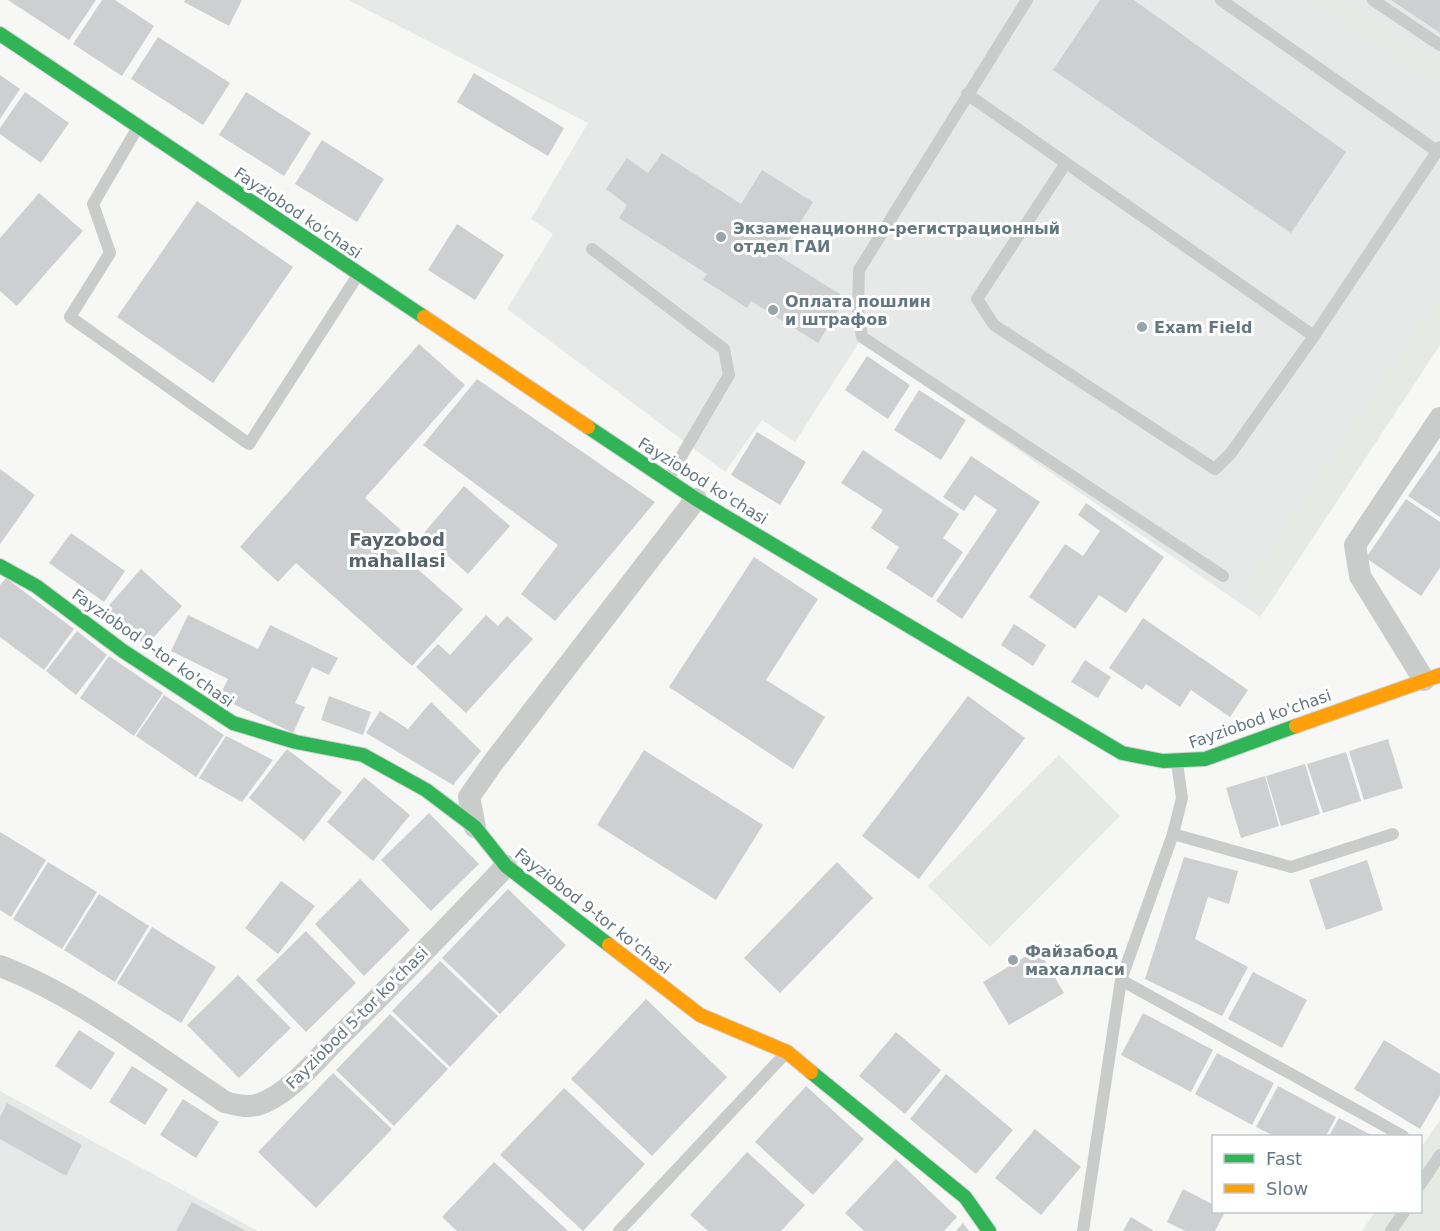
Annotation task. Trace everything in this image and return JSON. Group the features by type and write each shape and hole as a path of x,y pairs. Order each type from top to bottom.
{"street":[{"name":"Fayziobod ko'chasi","path":"0,34 696,499 1122,753 1149,760 1177,762 1205,759 1432,678"},
{"path":"1432,678 1360,576 1355,545 1440,418"},
{"path":"475,827 469,797 696,499"},
{"name":"Fayziobod 9-tor ko'chasi","path":"0,566 36,586 123,651 233,723 296,742 363,755 426,790 475,827 506,866 700,1015 787,1052 965,1197 989,1231"},
{"name":"Fayziobod 5-tor ko'chasi","path":"0,966 30,978 89,1012 225,1102 244,1107 261,1104 280,1094 301,1074 405,972 506,866"}],"lane":[{"path":"1027,0 859,270 858,311 862,337 1223,576"},
{"path":"1066,163 977,298 994,325 1215,469 1232,453 1314,336 1439,149 1221,0"},
{"path":"1373,0 1440,45"},
{"path":"967,94 1314,336"},
{"path":"138,126 93,204 110,253 70,317 249,444 359,273"},
{"path":"592,249 724,349 729,375 668,480"},
{"path":"1083,1231 1121,980 1173,834 1182,798 1177,762"},
{"path":"1173,834 1291,867 1393,834"},
{"path":"1121,980 1401,1135"},
{"path":"619,1231 787,1052"},
{"path":"1422,1182 1440,1155"},
{"path":"1391,1231 1403,1213"}],"shaded area":[{"path":"348,0 1440,0 1440,345 1260,617 860,341 795,442 762,420 725,472 507,309 553,234 531,219 588,123"},
{"path":"1309,0 1345,0 1440,65 1440,88"},
{"path":"1440,297 1440,345 1267,607 1243,590"},
{"path":"1059,755 1120,816 990,947 928,886"},
{"path":"0,1091 258,1231 0,1231"},
{"path":"1440,1120 1440,1231 1362,1231 1374,1213 1422,1213 1422,1147"}],"building":[{"path":"8,0 96,0 69,40"},
{"path":"102,0 115,0 154,26 122,76 73,44"},
{"path":"185,0 242,0 229,26 184,2"},
{"path":"1100,0 1134,0 1346,152 1291,233 1053,70"},
{"path":"1391,0 1440,0 1440,33"},
{"path":"158,37 230,83 203,125 131,79"},
{"path":"474,73 564,128 548,156 457,102"},
{"path":"0,75 20,89 0,119"},
{"path":"25,92 69,123 41,163 0,134 0,128"},
{"path":"246,92 311,133 284,176 219,135"},
{"path":"322,140 384,179 357,222 295,184"},
{"name":"Экзаменационно-регистрационный отдел ГАИ","path":"662,153 741,204 762,170 813,202 779,256 846,298 818,343 751,301 747,308 703,280 707,274 619,218 627,205 606,189 627,158 648,173"},
{"path":"39,193 83,231 17,306 0,291 0,238"},
{"path":"197,201 293,267 213,383 117,317"},
{"path":"457,224 504,255 475,300 428,270"},
{"path":"419,344 465,385 365,498 401,530 389,544 463,609 412,666 296,563 278,582 240,547"},
{"path":"867,356 910,385 888,419 845,390"},
{"path":"477,379 655,502 555,621 521,594 558,545 423,445"},
{"path":"919,390 966,420 941,460 894,430"},
{"path":"757,432 806,462 780,505 731,475"},
{"path":"863,450 959,514 943,538 963,552 932,598 886,568 899,547 871,528 883,510 841,483"},
{"path":"1440,450 1440,517 1408,496"},
{"path":"971,456 1040,502 962,619 936,601 997,510 975,495 964,511 943,497"},
{"path":"0,469 35,495 0,544"},
{"path":"464,486 510,526 468,574 423,534"},
{"path":"1406,499 1440,522 1440,568 1421,596 1366,558"},
{"path":"1086,503 1164,557 1126,613 1099,595 1075,629 1029,597 1065,544 1083,556 1100,531 1078,515"},
{"path":"71,533 125,571 104,602 49,563"},
{"path":"754,557 818,599 766,680 825,717 793,769 669,687"},
{"path":"141,569 182,606 146,646 105,610"},
{"path":"6,578 74,629 44,670 0,637 0,585"},
{"path":"188,615 258,649 270,625 338,658 329,675 312,667 295,703 305,707 293,733 219,697 228,679 171,651"},
{"path":"486,615 498,626 507,616 533,639 466,713 416,667 438,644 450,655"},
{"path":"1143,618 1248,690 1230,717 1191,690 1180,707 1146,684 1142,690 1109,668"},
{"path":"1014,624 1046,645 1033,666 1001,645"},
{"path":"77,631 107,655 76,695 46,671"},
{"path":"109,656 163,693 134,736 80,698"},
{"path":"1085,660 1111,677 1098,698 1071,682"},
{"path":"164,695 224,735 196,777 136,736"},
{"path":"329,696 371,712 363,735 321,720"},
{"path":"968,696 1025,738 919,879 862,836"},
{"path":"431,702 481,751 453,785 366,733 380,711 408,729"},
{"path":"226,736 273,760 242,802 199,778"},
{"path":"1388,739 1403,788 1364,800 1349,751"},
{"path":"287,749 342,792 304,841 249,798"},
{"path":"644,750 763,825 716,900 597,825"},
{"path":"1346,752 1361,801 1323,813 1307,764"},
{"path":"1305,764 1320,814 1281,826 1266,776"},
{"path":"1265,776 1279,826 1241,838 1226,788"},
{"path":"364,777 410,815 373,861 327,822"},
{"path":"429,813 479,864 431,911 381,860"},
{"path":"0,832 46,860 11,917 0,910"},
{"path":"1184,857 1238,871 1229,904 1208,897 1195,939 1248,967 1222,1016 1145,979"},
{"path":"1367,860 1383,910 1326,930 1309,880"},
{"path":"48,862 97,892 62,949 13,919"},
{"path":"837,862 873,898 780,993 744,958"},
{"path":"360,879 410,930 364,976 315,924"},
{"path":"281,881 315,906 278,954 245,928"},
{"path":"508,889 566,945 500,1014 442,958"},
{"path":"99,894 149,926 115,982 64,950"},
{"path":"152,927 216,967 181,1023 117,983"},
{"path":"306,931 356,983 306,1032 256,980"},
{"path":"1038,949 1064,993 1009,1025 983,982"},
{"path":"440,961 498,1016 450,1067 392,1011"},
{"path":"1253,972 1307,1000 1282,1048 1228,1019"},
{"path":"238,975 291,1028 239,1078 187,1025"},
{"path":"646,999 727,1077 652,1156 571,1079"},
{"path":"1143,1013 1213,1050 1191,1092 1121,1055"},
{"path":"390,1014 448,1069 394,1126 336,1070"},
{"path":"79,1030 115,1053 91,1090 55,1066"},
{"path":"896,1032 941,1070 905,1114 859,1076"},
{"path":"1384,1040 1440,1074 1440,1095 1420,1129 1354,1089"},
{"path":"1217,1053 1274,1083 1252,1125 1195,1094"},
{"path":"132,1066 168,1089 145,1125 109,1102"},
{"path":"333,1073 392,1129 316,1208 258,1152"},
{"path":"946,1074 1013,1130 976,1174 910,1119"},
{"path":"806,1086 864,1139 813,1195 755,1142"},
{"path":"1278,1086 1336,1117 1327,1135 1272,1135 1256,1127"},
{"path":"564,1088 645,1164 583,1231 500,1155"},
{"path":"183,1099 219,1122 196,1158 160,1135"},
{"path":"7,1103 82,1145 66,1176 0,1139 0,1117"},
{"path":"1339,1118 1371,1135 1330,1135"},
{"path":"1035,1129 1081,1167 1041,1215 995,1178"},
{"path":"747,1152 805,1205 781,1231 708,1231 690,1215"},
{"path":"896,1159 957,1217 944,1231 864,1231 845,1213"},
{"path":"494,1162 568,1231 457,1231 442,1217"},
{"path":"1183,1189 1212,1204 1212,1213 1224,1213 1215,1231 1185,1231 1167,1222"},
{"path":"192,1202 246,1231 176,1231"},
{"path":"1131,1217 1154,1231 1123,1231"},
{"path":"963,1223 969,1231 956,1231"}],"traffic: fast":[{"path":"0,34 424,317"},
{"path":"588,427 696,499 1122,753 1163,761 1205,759 1296,726"},
{"path":"0,566 36,586 123,651 233,723 296,742 363,755 426,790 475,827 506,866 609,945"},
{"path":"811,1072 965,1197 989,1231"}],"traffic: slow":[{"path":"424,317 588,427"},
{"path":"1296,726 1440,675"},
{"path":"609,945 700,1015 787,1052 811,1072"}],"place":[{"name":"Экзаменационно-регистрационный отдел ГАИ","path":"721,237"},
{"name":"Оплата пошлин и штрафов","path":"773,310"},
{"name":"Exam Field","path":"1142,327"},
{"name":"Файзабод махалласи","path":"1013,960"}],"district":[{"name":"Fayzobod mahallasi","path":"397,549"}]}
